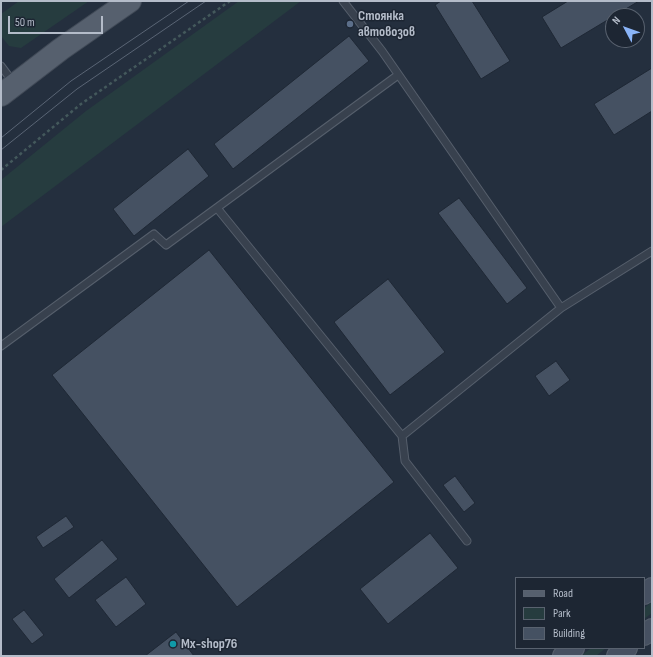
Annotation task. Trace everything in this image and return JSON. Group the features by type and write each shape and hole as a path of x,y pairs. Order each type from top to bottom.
{"main road":[{"path":"8,90 61,49 130,1"},
{"path":"564,656 573,649"},
{"path":"617,656 626,649"}],"lane":[{"path":"344,1 382,51 561,308"},
{"path":"1,66 8,90"},
{"path":"1,346 154,234 166,245 398,75"},
{"path":"217,208 402,436 405,461 467,541"},
{"path":"402,436 561,308 652,251"}],"path":[{"path":"1,170 81,104 230,1"}],"green space":[{"path":"19,1 89,1 21,48 9,46 1,36 1,14"},
{"path":"239,1 301,1 1,227 1,180 86,111"},
{"path":"652,602 652,613 645,618 645,607"},
{"path":"590,649 605,649 596,656 581,656"}],"building":[{"path":"441,1 472,1 510,61 481,79 435,5"},
{"path":"568,1 639,1 627,8 605,8 605,21 561,48 542,17"},
{"path":"349,36 369,61 233,169 214,144"},
{"path":"652,68 652,111 614,135 594,104"},
{"path":"188,149 209,176 134,236 113,209"},
{"path":"459,198 527,288 507,304 438,213"},
{"path":"209,250 394,482 237,607 52,375"},
{"path":"388,279 445,352 390,395 334,322"},
{"path":"556,361 570,380 549,396 535,376"},
{"path":"455,476 475,503 464,512 443,485"},
{"path":"66,516 74,527 43,548 36,537"},
{"path":"430,533 458,568 388,624 360,589"},
{"path":"102,540 118,559 69,598 54,579"},
{"path":"126,577 146,604 116,627 95,600"},
{"path":"24,610 44,635 32,644 12,619"},
{"name":"Mx-shop76","path":"176,632 194,656 145,656"}],"tram line":[{"path":"1,138 71,81 189,1"},
{"path":"1,150 77,89 206,1"}],"place":[{"name":"Стоянка автовозов","path":"350,24"},
{"name":"Mx-shop76","path":"173,644"}]}
